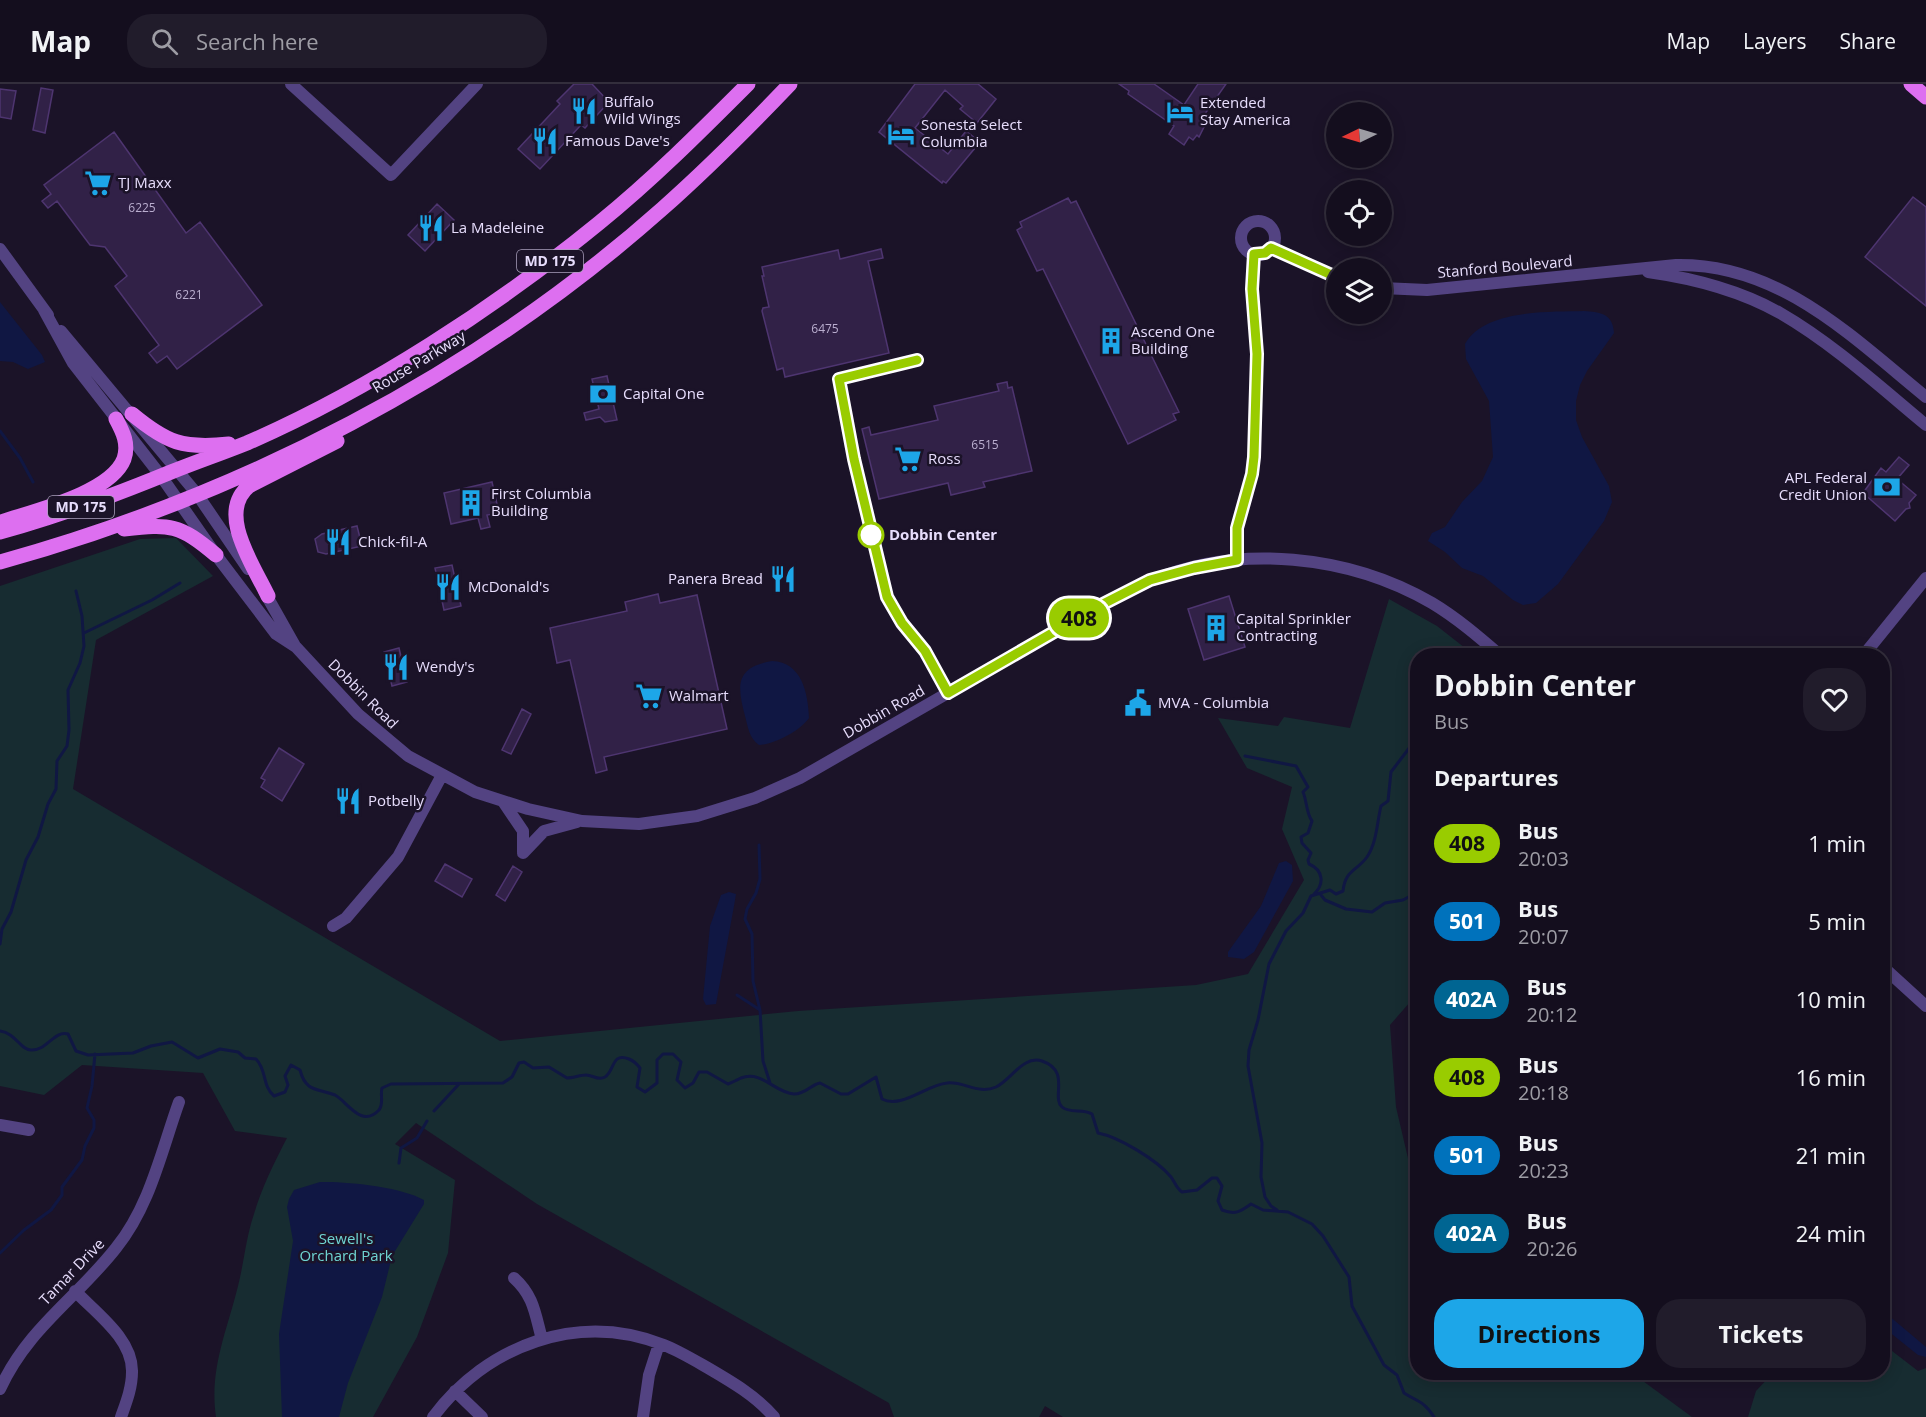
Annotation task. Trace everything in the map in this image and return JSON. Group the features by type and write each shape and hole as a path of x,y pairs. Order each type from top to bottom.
{"main road":[{"name":"Rouse Parkway","path":"0,532 96,502 247,442 316,409 383,372 527,278 641,188 748,84"},
{"name":"Rouse Parkway","path":"0,562 106,531 260,468 398,397 508,328 565,287 662,209 790,84"},
{"path":"1911,84 1926,97"},
{"path":"268,596 235,520 235,505 243,491 358,429 508,328"},
{"path":"132,414 156,434 176,443 202,446 247,442"},
{"path":"0,522 56,504 110,477 118,468 125,453 124,434 116,419"},
{"path":"106,531 174,527 191,535 216,555"}],"street":[{"path":"291,84 391,175 477,84"},
{"path":"1256,221 1269,225 1275,237 1271,248 1265,253 1254,254 1246,250 1241,242 1243,229 1249,223 1256,221"},
{"path":"1271,248 1326,273"},
{"name":"Dobbin Road","path":"0,249 44,310 197,494 268,596 296,647"},
{"path":"1237,560 1237,528 1252,474 1254,457 1257,354 1252,289 1254,254"},
{"name":"Stanford Boulevard","path":"1392,288 1436,289 1699,265 1735,272 1761,280 1813,307 1926,397"},
{"name":"Stanford Boulevard","path":"1632,270 1655,273 1728,291 1777,311 1838,353 1926,425"},
{"name":"Dobbin Road","path":"44,310 73,363 161,477 276,634 296,647 373,728 408,756 442,776 504,803 582,821 628,824 665,821 715,812 755,798 800,778 1130,590 1173,573 1237,560 1302,560 1355,571 1382,580 1432,604 1490,648"},
{"path":"1869,648 1926,578"},
{"path":"333,926 346,918 385,875 398,857 442,776"},
{"path":"504,803 520,822 523,831 523,853 544,831 582,821"},
{"path":"1890,973 1926,1006"},
{"name":"Tamar Drive","path":"0,1389 26,1344 42,1324 103,1264 131,1226 155,1176 179,1102"},
{"path":"0,1125 29,1130"},
{"path":"514,1278 528,1292 542,1339"},
{"path":"75,1291 119,1336 130,1354 131,1382 121,1417"},
{"path":"433,1417 455,1391 498,1356 542,1339 593,1332 617,1333 659,1344 688,1357 743,1389 774,1417"},
{"path":"643,1417 649,1375 659,1344"},
{"path":"455,1391 482,1417"}],"green space":[{"name":"Sewell's Orchard Park","path":"176,538 213,576 96,640 73,789 500,1041 798,1011 1196,985 1248,974 1304,880 1282,829 1292,787 1247,768 1218,718 1278,726 1284,717 1350,728 1389,599 1437,626 1465,648 1410,648 1410,1002 1390,1025 1396,1107 1410,1167 1410,1380 1642,1380 1692,1417 1063,1417 1045,1406 1039,1417 894,1417 889,1403 537,1204 416,1123 395,1144 455,1180 448,1253 417,1337 373,1417 216,1417 214,1399 217,1366 249,1232 257,1204 287,1138 235,1131 203,1073 82,1065 44,1095 0,1086 0,586 140,539"},
{"path":"1890,1349 1918,1371 1926,1368 1926,1417 1748,1417 1756,1391 1766,1380 1890,1380"}],"shaded area":[{"path":"0,302 42,355 45,362 28,369 13,362 0,361"},
{"path":"1584,311 1605,315 1611,322 1614,333 1587,371 1576,401 1576,420 1582,437 1609,486 1612,502 1604,521 1558,584 1536,603 1523,605 1513,600 1483,576 1462,568 1445,552 1428,541 1432,533 1445,527 1462,502 1482,481 1493,457 1489,401 1466,359 1465,344 1474,333 1502,318 1536,313"},
{"path":"772,661 782,663 797,673 805,689 809,718 800,728 787,736 759,745 751,736 748,728 740,687 745,673 751,668"},
{"path":"1286,861 1292,865 1293,881 1254,952 1244,959 1228,957 1228,952 1261,906 1279,863"},
{"path":"729,892 736,894 716,1004 706,1005 703,999 710,926 721,895"},
{"path":"320,1182 388,1188 414,1195 424,1200 424,1204 392,1256 382,1297 348,1383 339,1417 282,1417 279,1334 293,1241 287,1207 294,1190"},
{"path":"1890,1317 1926,1347 1926,1357 1918,1355 1890,1333"}],"building":[{"path":"574,84 592,84 609,102 585,128 581,125 540,169 518,149 560,104 557,101"},
{"name":"Sonesta Select Columbia","path":"915,84 978,84 996,99 977,123 960,109 963,106 945,90 915,128 948,154 966,131 980,142 946,183 943,181 942,183 879,132"},
{"name":"Extended Stay America","path":"1119,84 1154,84 1184,105 1198,84 1226,84 1202,118 1207,121 1199,137 1197,135 1193,140 1189,137 1184,145 1169,134 1174,126 1128,94 1129,91"},
{"path":"41,88 53,90 45,133 33,130"},
{"path":"0,89 16,91 11,119 0,117"},
{"path":"114,132 186,233 200,222 262,305 177,369 167,356 157,363 149,353 159,345 115,286 127,276 105,247 90,245 57,201 48,208 42,201 51,194 44,185"},
{"path":"1913,197 1926,207 1926,306 1865,257"},
{"name":"Ascend One Building","path":"1068,198 1071,203 1076,201 1179,412 1173,414 1176,420 1128,444 1043,269 1037,271 1017,230 1022,227 1020,222"},
{"name":"La Madeleine","path":"437,204 454,220 425,251 408,235"},
{"path":"881,249 883,258 868,261 889,353 785,377 783,368 777,370 762,311 763,308 769,307 762,267 838,250 840,259"},
{"name":"Capital One","path":"607,376 617,420 605,422 600,417 586,420 584,413 599,409 592,379"},
{"path":"1007,382 1008,388 1012,387 1032,471 983,482 985,487 951,495 948,483 879,499 862,429 869,427 871,435 938,420 934,406 999,391 997,384"},
{"name":"APL Federal Credit Union","path":"1899,457 1909,465 1897,479 1916,495 1909,503 1910,508 1906,509 1895,521 1863,493 1881,468 1886,472"},
{"name":"First Columbia Building","path":"492,482 499,513 487,515 490,527 481,529 478,518 451,524 444,493"},
{"name":"Chick-fil-A","path":"357,526 362,546 326,554 318,552 315,539 322,534"},
{"name":"McDonald's","path":"452,565 461,606 444,610 435,568"},
{"name":"Walmart","path":"658,594 660,603 697,595 727,729 604,757 607,770 596,773 570,660 557,663 550,628 627,611 625,602"},
{"name":"Capital Sprinkler Contracting","path":"1229,596 1245,647 1204,660 1188,609"},
{"name":"Wendy's","path":"399,648 407,682 392,686 384,652"},
{"path":"522,709 531,714 511,754 502,750"},
{"path":"279,748 304,764 282,801 261,787 265,780 261,778"},
{"path":"445,864 472,879 462,897 435,881"},
{"path":"513,866 522,872 505,901 496,895"}],"waterway":[{"path":"0,431 20,458 33,482"},
{"path":"84,633 152,600 180,583"},
{"path":"0,944 2,929 11,912 26,860 38,837 48,804 56,789 57,761 67,746 68,690 80,663 84,646 82,616 76,591"},
{"path":"1277,1210 1265,1197 1261,1177 1262,1143 1248,1066 1249,1050 1258,1020 1269,964 1286,931 1303,913 1311,896 1330,890 1336,894 1343,891 1346,879 1367,857 1375,838 1381,806 1388,801 1391,772 1410,747"},
{"path":"1245,756 1296,766 1308,787 1303,792 1312,821 1308,833 1301,837 1302,843 1311,853 1309,864 1320,873 1320,886 1314,894"},
{"path":"759,845 760,879 745,919 752,934 753,981 760,1010 763,1061 770,1083"},
{"path":"1321,895 1325,900 1346,909 1372,912 1385,903 1410,896"},
{"path":"737,995 760,1010"},
{"path":"0,1031 10,1035 31,1050 42,1047 59,1035 68,1034 76,1051 88,1055 133,1053 151,1046 172,1042 198,1058 220,1049 238,1052 245,1058 256,1059 262,1068 268,1088 274,1096 285,1092 288,1085 285,1076 291,1065 300,1070 306,1083 313,1089 335,1095 355,1112 366,1117 379,1110 382,1088 391,1084 503,1083 512,1077 519,1063 524,1062 533,1068 549,1067 567,1078 586,1075 600,1078 608,1074 619,1058 629,1059 640,1068 637,1087 645,1092 657,1083 657,1060 663,1054 673,1054 681,1062 677,1080 685,1088 693,1083 699,1072 707,1072 728,1084 749,1076 762,1079 787,1093 802,1093 820,1083 841,1094 848,1094 876,1077 882,1099 898,1101 947,1083 989,1089 1002,1084 1023,1065 1035,1060 1042,1061 1051,1065 1056,1071 1059,1084 1058,1097 1062,1107 1092,1114 1098,1133 1127,1144 1147,1157 1165,1170 1182,1192 1197,1190 1212,1178 1217,1178 1222,1186 1218,1201 1222,1210 1237,1212 1251,1204 1263,1210 1288,1212 1312,1224 1323,1236 1349,1277 1352,1306 1384,1365 1397,1375 1404,1393 1424,1405 1434,1417"},
{"path":"0,1253 24,1230 51,1210 62,1195 62,1187 82,1160 85,1146 94,1128 94,1120 87,1108 95,1054"},
{"path":"434,1111 459,1084"},
{"path":"399,1163 401,1148 417,1138 427,1121"}],"bus line":[{"name":"408","path":"917,360 839,379 854,459 887,597 902,623 925,651 948,693 1101,605 1150,580 1194,568 1237,560 1237,528 1252,474 1254,457 1257,335 1252,289 1254,254 1265,253 1271,248 1326,273"}],"place":[{"name":"Buffalo Wild Wings","path":"584,111"},
{"name":"Extended Stay America","path":"1180,112"},
{"name":"Sonesta Select Columbia","path":"901,134"},
{"name":"Famous Dave's","path":"545,141"},
{"name":"TJ Maxx","path":"98,183"},
{"name":"La Madeleine","path":"431,228"},
{"name":"Ascend One Building","path":"1111,341"},
{"name":"Capital One","path":"603,394"},
{"name":"Ross","path":"908,459"},
{"name":"APL Federal Credit Union","path":"1887,487"},
{"name":"First Columbia Building","path":"471,503"},
{"name":"Dobbin Center","path":"871,535"},
{"name":"Chick-fil-A","path":"338,542"},
{"name":"Panera Bread","path":"783,579"},
{"name":"McDonald's","path":"448,587"},
{"name":"Capital Sprinkler Contracting","path":"1216,628"},
{"name":"Wendy's","path":"396,667"},
{"name":"Walmart","path":"649,696"},
{"name":"MVA - Columbia","path":"1138,703"},
{"name":"Potbelly","path":"348,801"}]}
